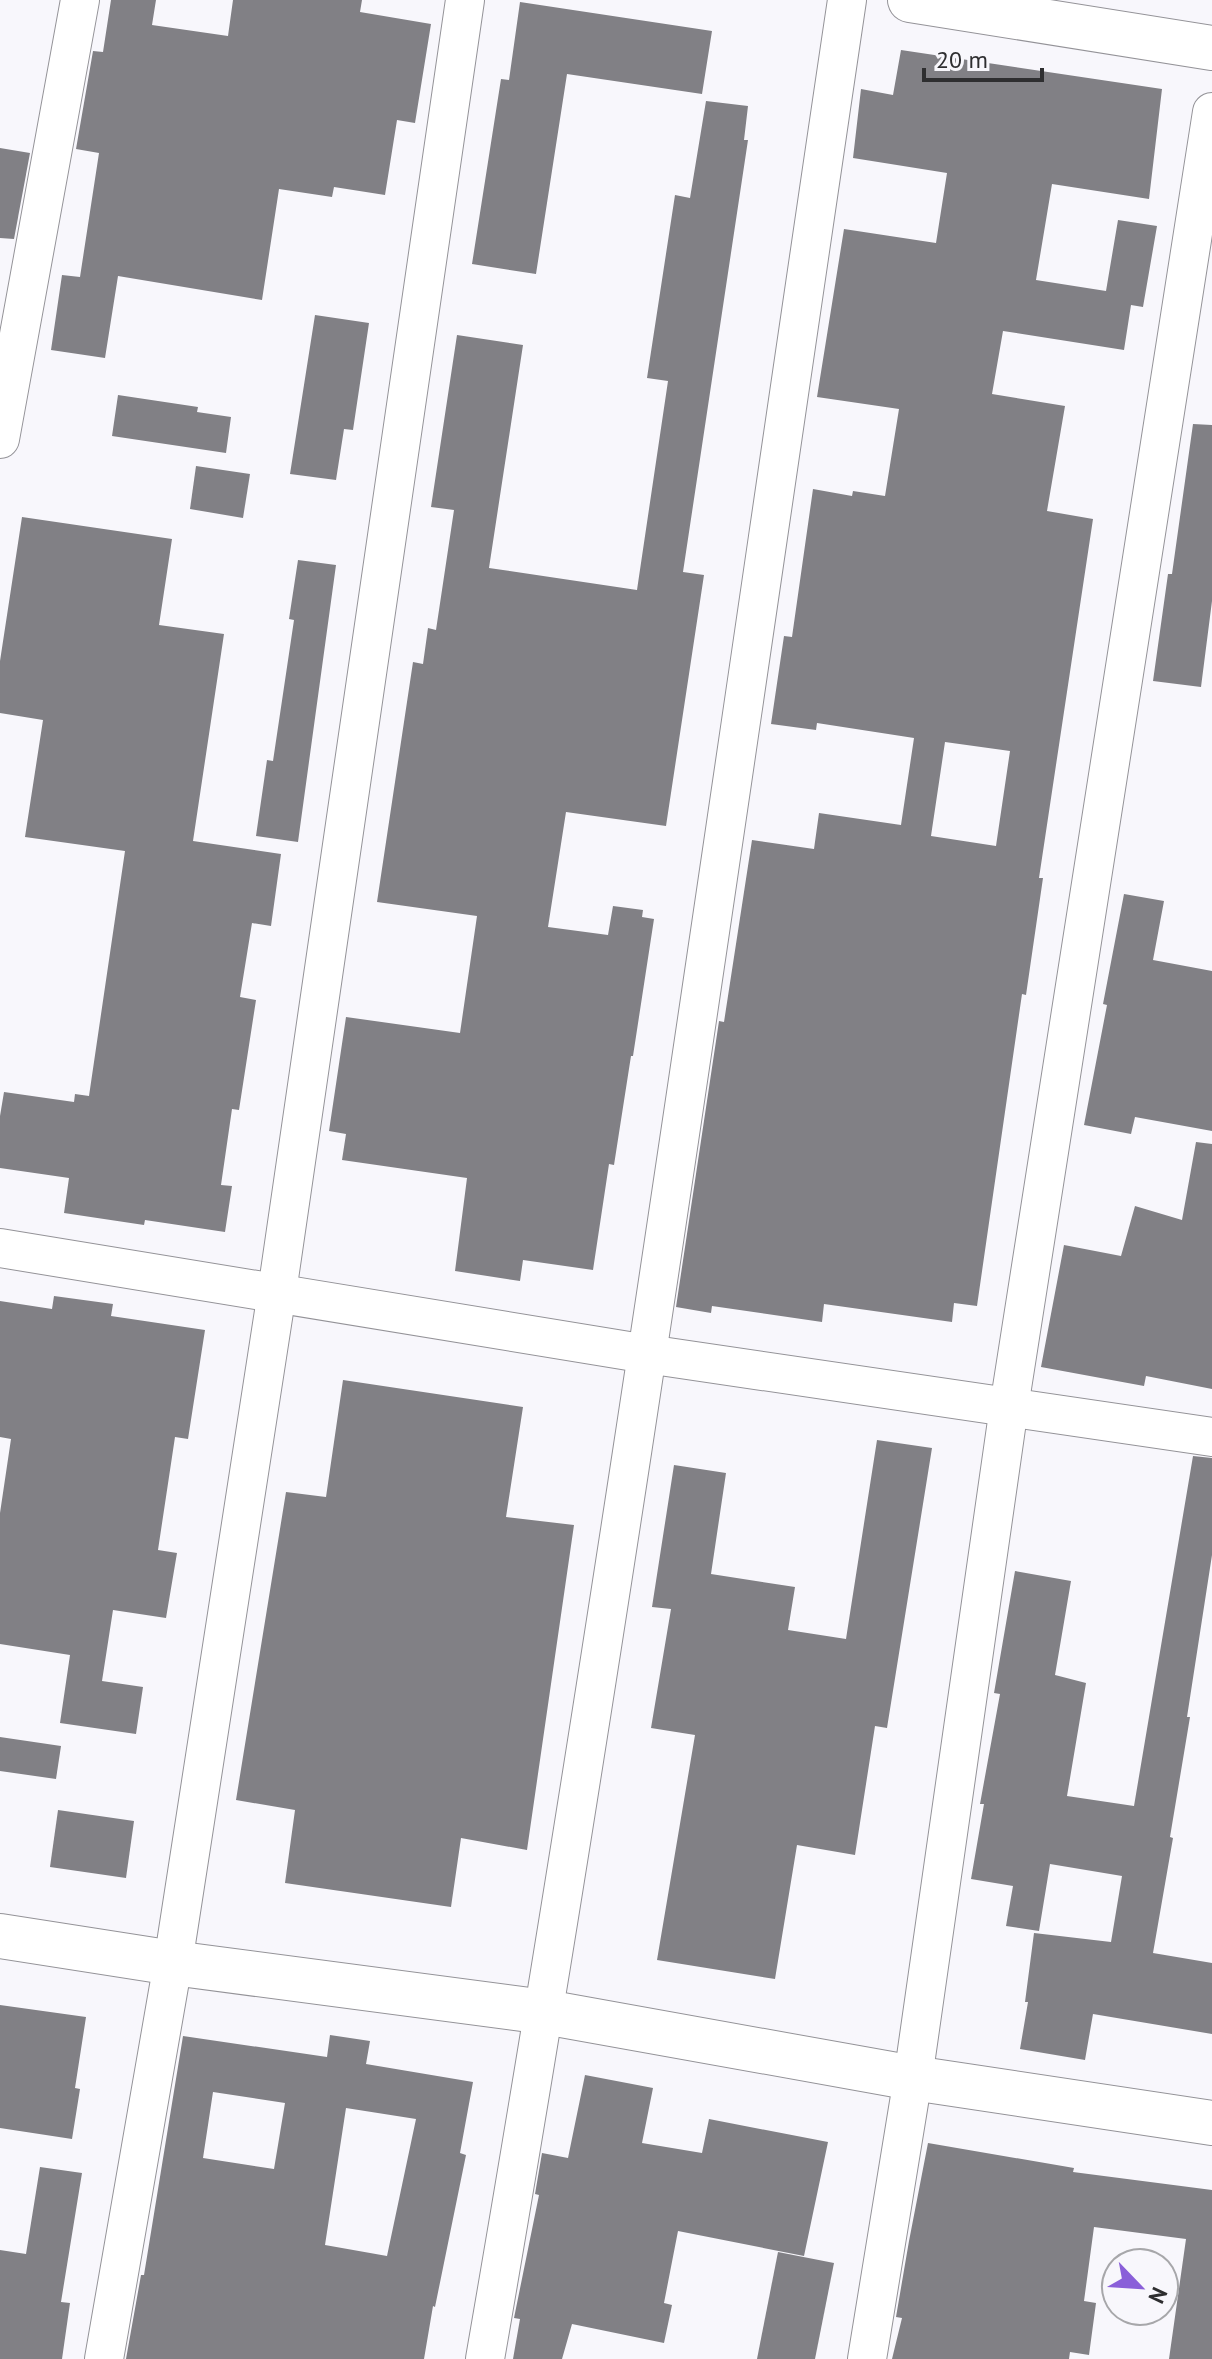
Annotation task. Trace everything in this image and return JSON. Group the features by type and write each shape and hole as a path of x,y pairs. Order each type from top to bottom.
{"street":[{"path":"0,439 80,0"},
{"path":"104,2359 173,1963 277,1292 465,0"},
{"path":"485,2359 545,2012 647,1354 847,0"},
{"path":"910,0 1212,48"},
{"path":"867,2359 913,2078 1009,1407 1212,112"},
{"path":"0,1248 647,1354 1212,1437"},
{"path":"0,1936 173,1963 545,2012 913,2078 1212,2123"}],"building":[{"path":"111,0 156,0 152,25 228,36 233,0 362,0 360,12 431,24 415,123 397,120 385,195 334,187 332,197 279,189 262,300 118,276 105,358 51,350 62,275 80,277 99,153 76,149 93,51 103,52"},
{"path":"520,2 712,31 702,94 567,74 536,274 472,264 501,79 509,80"},
{"path":"901,50 1162,89 1149,199 1052,184 1036,280 1106,291 1118,220 1157,226 1143,307 1131,305 1124,350 1003,331 992,394 1065,406 1047,511 1093,519 1039,878 1043,878 1026,995 1022,994 977,1306 954,1303 952,1322 824,1304 822,1322 712,1306 711,1313 676,1307 719,1021 724,1022 752,840 814,849 819,813 901,825 914,738 817,723 816,730 771,724 784,636 792,637 813,489 852,496 853,491 885,496 899,409 817,397 844,229 936,243 947,173 853,158 861,89 893,95","holes":["945,742 1010,751 996,846 931,836"]},
{"path":"706,101 748,106 744,140 748,140 683,572 704,575 666,826 566,812 548,927 608,935 613,906 643,910 642,917 654,919 633,1056 614,1165 609,1164 593,1270 523,1260 520,1281 455,1271 467,1178 342,1160 346,1134 329,1131 346,1017 460,1033 477,916 377,902 413,662 423,664 428,628 436,630 454,510 431,507 457,335 523,345 489,568 637,590 668,381 647,378 675,195 690,198"},
{"path":"0,148 30,153 14,239 0,238"},
{"path":"315,315 369,323 353,430 344,429 336,480 290,474"},
{"path":"118,395 198,407 197,412 231,417 226,453 112,436"},
{"path":"1193,424 1212,425 1212,601 1201,687 1153,681"},
{"path":"196,466 250,474 243,518 190,509"},
{"path":"22,517 172,539 159,625 224,634 193,841 281,854 271,926 252,923 240,997 256,1000 239,1110 232,1109 221,1185 232,1186 225,1232 145,1220 144,1225 64,1213 69,1178 0,1168 0,1116 4,1092 74,1102 75,1094 89,1096 125,851 25,837 43,720 0,713 0,661"},
{"path":"298,560 336,565 298,842 256,836 267,760 273,761 294,620 289,619"},
{"path":"1124,894 1164,901 1153,960 1212,971 1212,1131 1135,1117 1131,1134 1084,1125"},
{"path":"1196,1142 1212,1144 1212,1389 1146,1376 1144,1386 1041,1367 1064,1245 1121,1256 1135,1206 1182,1220"},
{"path":"54,1296 113,1304 111,1316 205,1330 188,1439 175,1437 158,1550 177,1553 166,1618 113,1610 102,1681 143,1687 136,1734 60,1723 70,1655 0,1644 0,1513 11,1439 0,1437 0,1301 52,1309"},
{"path":"343,1380 523,1407 506,1517 574,1525 527,1850 461,1838 451,1907 285,1883 295,1810 236,1800 286,1492 326,1497"},
{"path":"877,1440 932,1448 887,1728 875,1726 855,1855 797,1845 775,1979 657,1960 695,1735 651,1728 671,1609 652,1607 674,1465 726,1473 711,1574 795,1587 788,1630 846,1639"},
{"path":"1193,1456 1212,1458 1212,1555 1170,1837 1173,1838 1153,1953 1212,1963 1212,2034 1093,2014 1085,2060 1020,2049 1034,1933 1111,1942 1122,1876 1050,1864 1039,1931 1006,1926 1013,1886 971,1879 984,1804 980,1804 1000,1694 994,1693 1015,1571 1071,1581 1055,1675 1086,1683 1067,1796 1134,1806"},
{"path":"0,1737 61,1746 56,1779 0,1771"},
{"path":"58,1810 134,1821 126,1878 50,1867"},
{"path":"0,2005 86,2017 75,2088 80,2089 72,2139 0,2128"},
{"path":"330,2035 370,2041 366,2064 473,2082 460,2153 466,2155 424,2359 126,2359 141,2275 144,2275 183,2036 327,2057","holes":["213,2092 285,2103 274,2169 203,2158","346,2108 416,2119 387,2256 325,2245"]},
{"path":"585,2075 653,2088 642,2143 702,2153 709,2119 828,2142 804,2256 678,2231 664,2303 672,2305 664,2343 572,2324 562,2359 513,2359 520,2319 514,2318 539,2195 535,2194 542,2153 568,2158"},
{"path":"928,2143 1074,2168 1073,2172 1212,2190 1212,2359 1169,2359 1174,2327 1180,2327 1180,2281 1186,2239 1094,2227 1084,2301 1096,2303 1089,2355 1070,2352 1069,2359 892,2359 902,2318 896,2317"},
{"path":"40,2167 82,2173 61,2302 70,2303 62,2359 0,2359 0,2250 26,2254"},
{"path":"778,2252 834,2263 815,2359 757,2359"}]}
